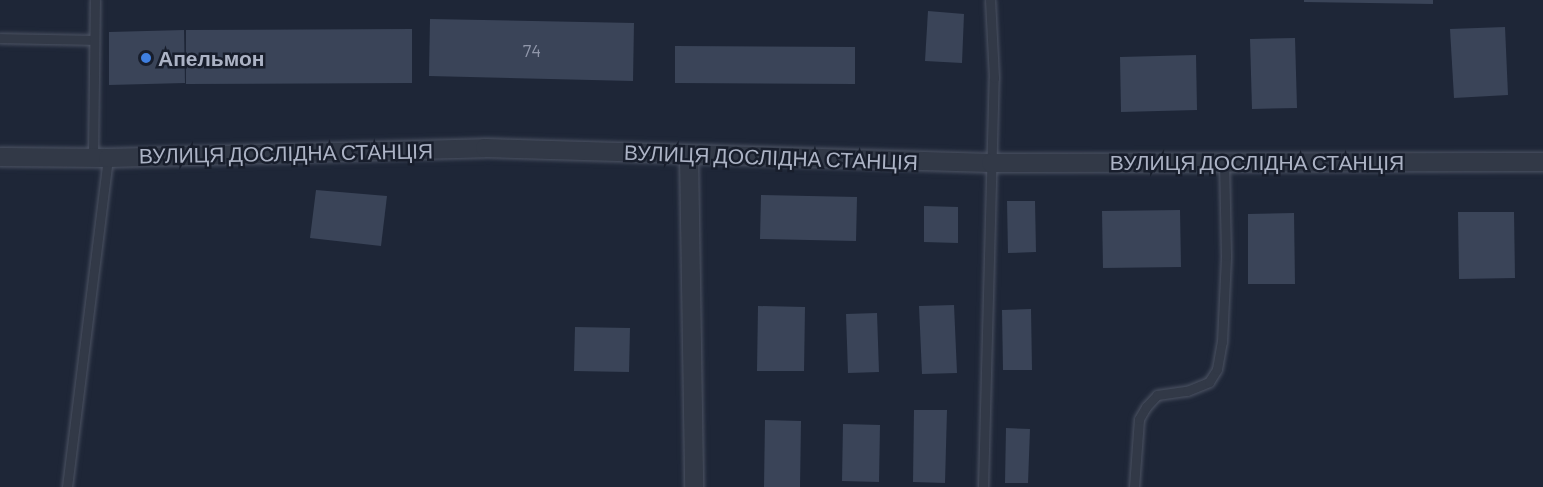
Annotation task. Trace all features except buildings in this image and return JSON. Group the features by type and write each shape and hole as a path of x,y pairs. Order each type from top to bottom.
{"street":[{"name":"ВУЛИЦЯ ДОСЛІДНА СТАНЦІЯ","path":"0,157 100,157 485,148 991,163 1543,162"},
{"path":"689,154 694,487"}],"lane":[{"path":"67,487 100,157 94,40 95,0"},
{"path":"983,487 994,78 990,0"},
{"path":"0,38 94,40"},
{"path":"1134,487 1139,419 1146,406 1157,395 1187,391 1209,382 1217,369 1222,342 1227,256 1224,162"}],"place":[{"name":"Апельмон","path":"146,58"}]}
